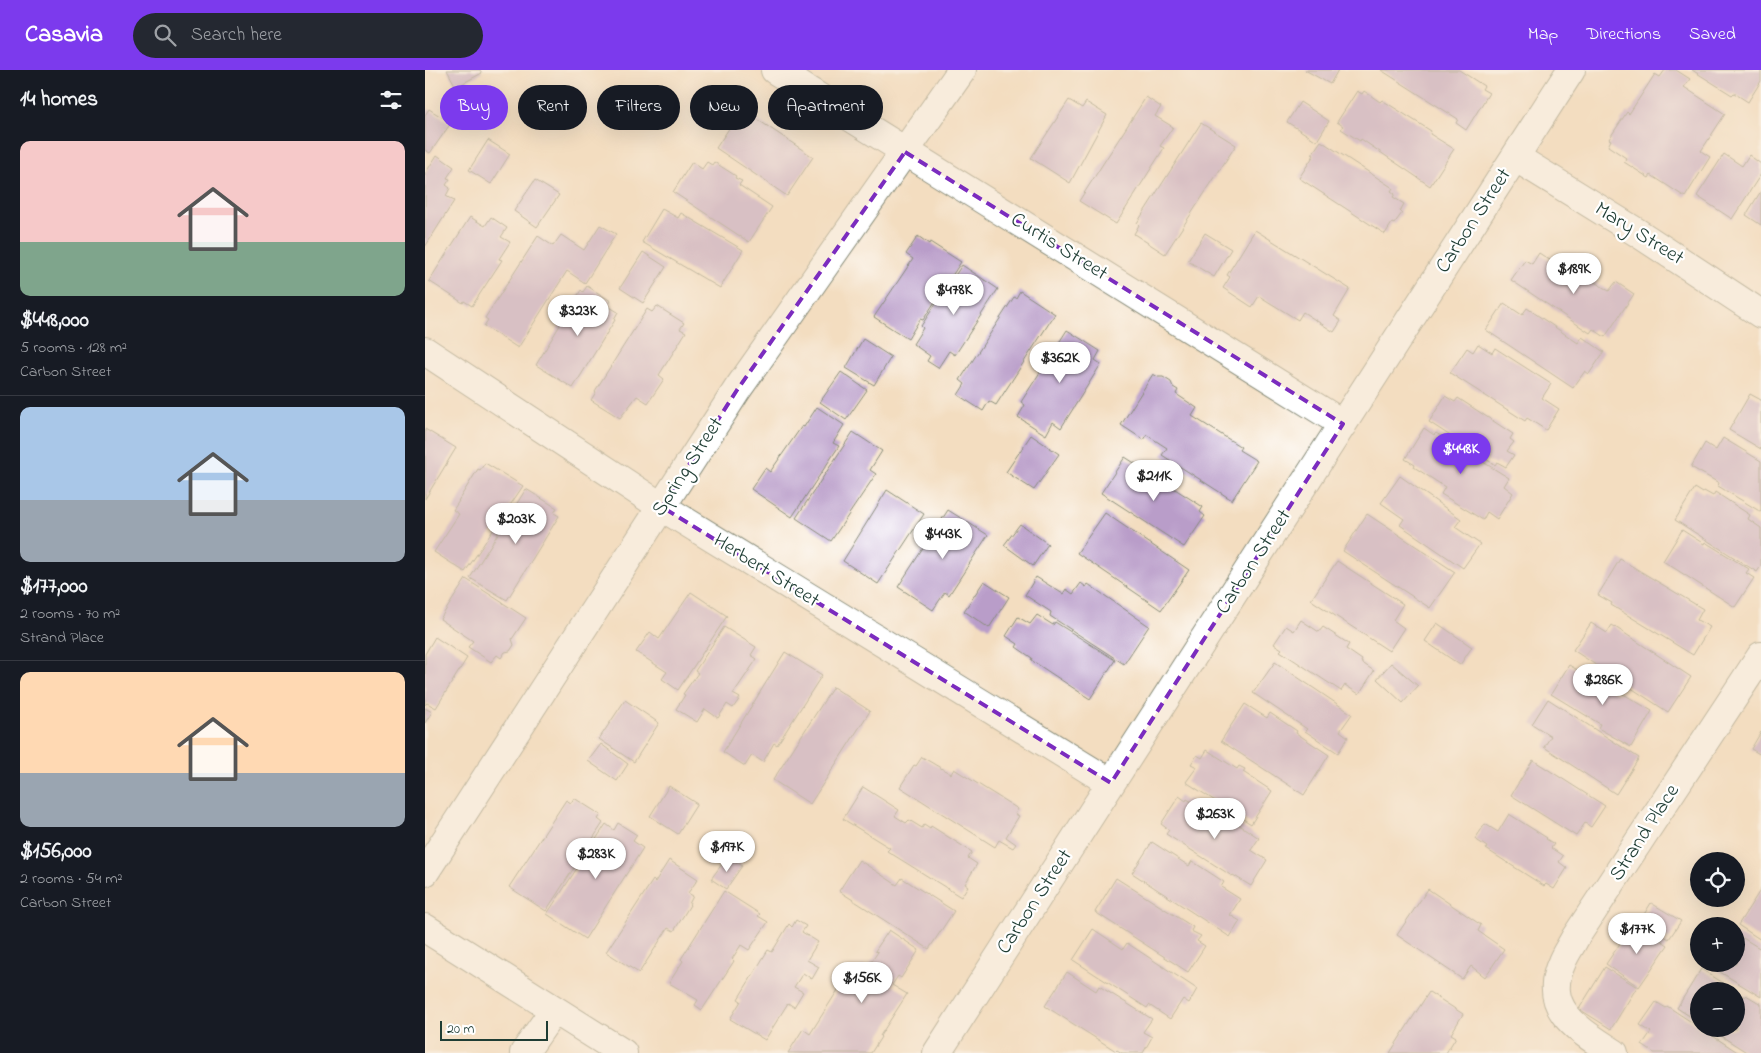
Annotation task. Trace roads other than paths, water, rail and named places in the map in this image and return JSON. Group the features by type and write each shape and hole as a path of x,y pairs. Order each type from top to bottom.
{"street":[{"name":"Curtis Street","path":"775,70 1343,424"},
{"name":"Spring Street","path":"425,872 737,390 962,70"},
{"name":"Carbon Street","path":"937,1053 1571,70"},
{"name":"Mary Street","path":"1515,158 1638,233 1761,314"},
{"name":"Herbert Street","path":"425,351 662,507 1111,783"},
{"name":"Strand Place","path":"1614,1053 1576,1028 1558,1005 1556,986 1561,964 1575,938 1761,656"},
{"path":"425,928 623,1053"},
{"path":"524,1053 554,1010"}]}
